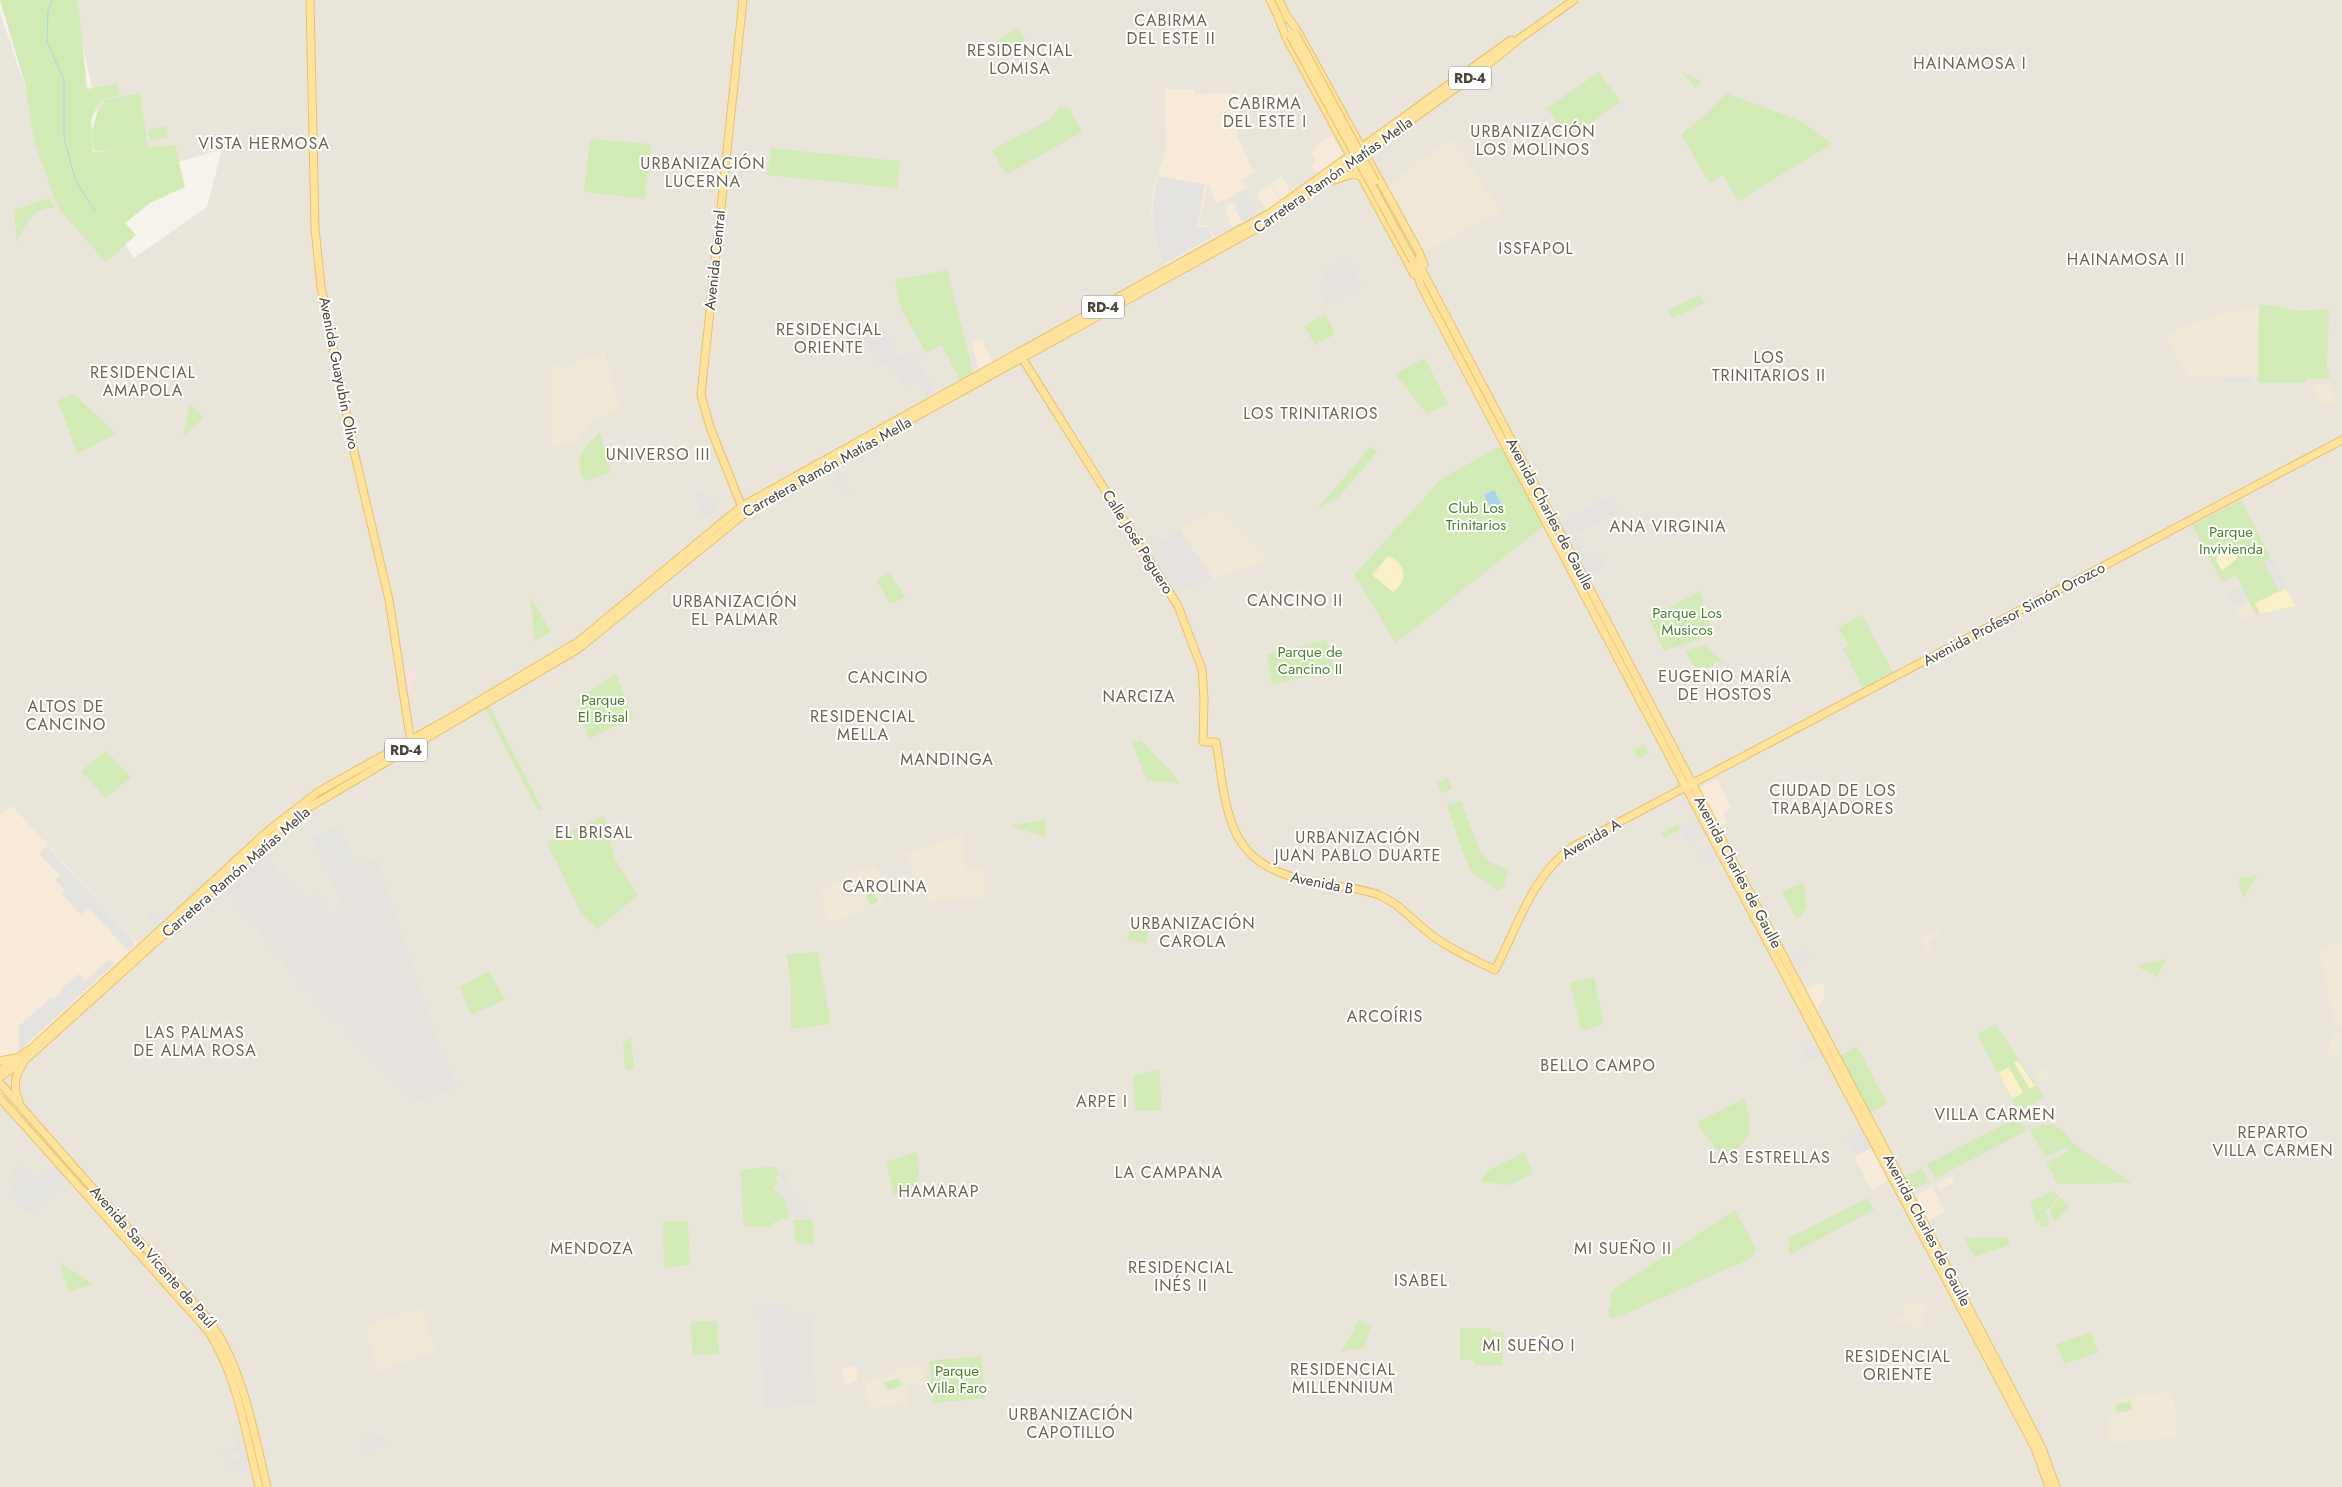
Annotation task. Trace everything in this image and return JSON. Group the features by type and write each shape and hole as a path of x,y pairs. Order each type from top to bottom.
{"main road":[{"name":"Avenida Guayubín Olivo","path":"310,0 315,228 322,288 354,451 390,600 411,743"},
{"name":"Avenida Central","path":"743,0 702,395 707,418 743,509"},
{"path":"1270,0 1286,37 1421,286"},
{"path":"1279,0 1418,252 1430,283"},
{"name":"Carretera Ramón Matías Mella","path":"1362,148 1566,0"},
{"name":"Carretera Ramón Matías Mella","path":"0,1070 32,1048 291,812 318,792 411,743 578,649 743,509 1242,230 1290,200 1350,155 1485,67 1519,39 1574,0"},
{"path":"1287,16 1292,34 1414,260"},
{"path":"1279,20 1292,34"},
{"name":"Carretera Ramón Matías Mella","path":"743,509 1252,232 1322,184 1350,155"},
{"path":"1360,173 1360,164 1365,161 1370,163"},
{"path":"1322,184 1360,173"},
{"name":"Avenida Charles de Gaulle","path":"1414,260 1430,283 1689,786"},
{"name":"Avenida Charles de Gaulle","path":"1414,260 1421,286 1689,786 1975,1328 2035,1448 2049,1487"},
{"name":"Calle José Peguero","path":"1022,358 1178,606 1202,669 1204,699 1202,742 1216,742"},
{"name":"Avenida Profesor Simón Orozco","path":"1689,786 2342,440"},
{"name":"Avenida B","path":"1216,742 1227,815 1238,840 1260,862 1291,878 1380,895 1396,903 1436,938 1495,970"},
{"name":"Carretera Ramón Matías Mella","path":"0,1077 25,1060 283,827 308,808 411,743"},
{"name":"Avenida A","path":"1495,970 1538,884 1554,862 1574,846 1689,786"},
{"path":"0,1061 12,1060 32,1048"},
{"path":"22,1108 15,1086 19,1069 25,1060"},
{"name":"Avenida San Vicente de Paúl","path":"0,1083 209,1320 220,1336 236,1367 266,1487"},
{"name":"Avenida San Vicente de Paúl","path":"0,1098 208,1332 220,1350 228,1370 259,1487"},
{"path":"0,1105 12,1112"},
{"name":"Avenida Charles de Gaulle","path":"1975,1328 2042,1448 2056,1487"}],"shaded area":[{"path":"73,0 2342,0 2342,1487 0,1487 0,12 35,116 134,258 207,207 222,149 112,182"},
{"path":"1165,89 1194,89 1195,94 1241,93 1237,109 1243,126 1236,129 1238,138 1254,172 1242,180 1247,188 1216,204 1208,183 1199,225 1208,225 1215,237 1163,266 1156,249 1151,217 1153,188 1166,149"},
{"path":"1332,136 1342,155 1317,173 1312,165 1316,162 1311,153 1316,150 1314,147"},
{"path":"1451,139 1501,211 1422,254 1386,186"},
{"path":"1158,176 1205,184 1197,227 1208,227 1213,237 1163,264 1157,249 1152,217"},
{"path":"1281,176 1292,194 1282,200 1271,183"},
{"path":"1270,185 1281,201 1267,210 1257,194"},
{"path":"1243,196 1256,213 1242,221 1235,208 1238,206 1234,201"},
{"path":"1234,201 1238,207 1235,209 1242,221 1232,227 1225,207"},
{"path":"1347,259 1362,286 1326,306 1321,297 1331,291 1322,272"},
{"path":"2259,305 2259,378 2188,377 2167,337 2189,324"},
{"path":"880,326 899,358 911,352 934,391 927,397 917,380 905,386 889,361 880,366 863,337"},
{"path":"982,340 992,362 978,369 972,343"},
{"path":"605,352 620,410 592,422 573,445 552,446 551,366 565,367"},
{"path":"2223,377 2251,377 2251,382 2223,382"},
{"path":"2332,384 2336,403 2322,406 2312,385"},
{"path":"837,467 850,491 845,493 832,470"},
{"path":"703,490 706,499 711,498 717,512 704,516 695,493"},
{"path":"1611,496 1619,511 1573,535 1588,561 1600,555 1606,566 1587,577 1559,524"},
{"path":"1217,508 1268,561 1213,579 1180,530"},
{"path":"1180,530 1213,579 1174,592 1147,550"},
{"path":"2270,558 2286,588 2279,592 2263,561"},
{"path":"2240,587 2247,601 2234,607 2227,593"},
{"path":"2249,600 2256,615 2241,619 2235,607"},
{"path":"416,670 418,681 409,682 411,692 408,692 404,672"},
{"path":"1717,779 1731,807 1723,812 1728,823 1720,827 1700,788"},
{"path":"11,805 136,941 136,945 130,954 23,1050 0,1059 0,815"},
{"path":"1699,819 1707,834 1688,843 1681,829"},
{"path":"339,826 357,866 330,877 312,838"},
{"path":"963,834 965,869 983,868 984,898 928,902 905,854"},
{"path":"47,846 134,940 133,946 128,951 89,908 81,915 61,893 65,890 55,880 60,875 39,854"},
{"path":"1713,847 1718,857 1705,865 1699,855"},
{"path":"263,848 287,887 293,883 303,900 316,892 331,916 344,908 330,877 376,859 436,1038 458,1087 418,1101 293,975 226,889 255,860"},
{"path":"877,866 883,904 828,924 821,890 861,869"},
{"path":"151,911 158,919 164,914 168,918 157,927 146,915"},
{"path":"1939,931 1940,937 1930,941 1934,949 1927,953 1920,938"},
{"path":"2342,943 2342,1028 2335,1026 2318,949"},
{"path":"1806,949 1810,958 1794,965 1790,956"},
{"path":"109,959 114,964 19,1051 19,1026 52,997 54,999 62,993 60,990 78,974 85,981"},
{"path":"1821,982 1826,992 1816,1014 1806,990"},
{"path":"2332,1034 2340,1035 2337,1057 2328,1056"},
{"path":"1816,1044 1822,1055 1805,1064 1801,1057 1806,1046"},
{"path":"2043,1068 2050,1078 2042,1083 2035,1073"},
{"path":"1861,1129 1889,1180 1871,1190 1844,1137"},
{"path":"1861,1129 1872,1148 1855,1157 1844,1137"},
{"path":"53,1164 67,1180 29,1214 15,1199 11,1185 18,1181 12,1169 19,1166 25,1177 31,1174 35,1180"},
{"path":"780,1171 786,1175 793,1194 805,1207 807,1218 789,1219 777,1186 779,1185"},
{"path":"1951,1176 1954,1183 1940,1190 1936,1183"},
{"path":"1932,1187 1945,1212 1927,1222 1913,1196"},
{"path":"759,1304 785,1304 787,1315 810,1314 815,1403 764,1408"},
{"path":"1904,1304 1925,1304 1928,1312 1921,1316 1924,1325 1916,1328 1913,1325 1896,1325 1896,1315 1904,1315"},
{"path":"421,1308 436,1352 377,1371 365,1325"},
{"path":"923,1364 926,1384 908,1385 908,1405 867,1407 866,1383 889,1372"},
{"path":"857,1366 857,1380 845,1386 842,1368"},
{"path":"2173,1393 2178,1437 2109,1443 2107,1425 2114,1400 2127,1395"},
{"path":"383,1434 386,1444 384,1447 364,1450 361,1441"},
{"path":"241,1437 249,1470 245,1471 242,1464 227,1468 226,1463 241,1459 239,1451 224,1455 222,1450 237,1446 235,1439"}],"green space":[{"path":"0,0 78,0 87,89 118,83 120,95 101,100 91,119 92,131 97,114 105,100 140,93 148,147 94,151 92,136 93,152 175,145 185,187 150,203 125,223 136,235 106,262 58,208 34,141 25,84"},
{"path":"1017,28 1028,43 996,42"},
{"path":"1681,71 1702,82 1695,88"},
{"path":"1599,72 1621,102 1568,138 1547,108"},
{"path":"1726,93 1803,122 1832,144 1738,201 1723,175 1710,183 1681,135 1714,107"},
{"path":"1059,108 1070,109 1082,132 1006,175 992,150 1049,120"},
{"path":"165,126 168,137 151,141 148,130"},
{"path":"590,139 651,144 645,199 584,192"},
{"path":"771,148 900,161 897,188 767,175"},
{"path":"50,198 55,208 47,208 35,213 27,223 17,242 14,210"},
{"path":"947,270 973,372 960,380 942,345 926,353 901,309 895,280"},
{"path":"1700,295 1705,303 1672,318 1668,310"},
{"path":"2259,305 2274,305 2296,311 2329,309 2327,367 2330,378 2308,379 2305,383 2258,383"},
{"path":"1325,315 1336,334 1315,345 1304,326"},
{"path":"1425,358 1448,404 1427,414 1395,374"},
{"path":"74,394 116,434 77,454 58,400"},
{"path":"190,404 204,418 183,436"},
{"path":"600,432 611,472 584,481 579,465 581,454"},
{"name":"Club Los Trinitarios","path":"1504,444 1546,524 1396,643 1354,575 1441,479"},
{"path":"1371,446 1377,452 1338,498 1317,509"},
{"name":"Parque Invivienda","path":"2241,500 2295,606 2256,615 2236,575 2222,582 2192,526"},
{"path":"889,573 905,597 890,604 876,580"},
{"name":"Parque Los Musicos","path":"1700,591 1713,635 1664,651 1649,618"},
{"path":"530,596 551,632 535,641"},
{"path":"1862,615 1893,672 1863,689 1843,649 1849,645 1838,628"},
{"name":"Parque de Cancino II","path":"1325,640 1334,670 1272,685 1267,655"},
{"path":"1704,645 1725,664 1717,661 1700,672 1703,679 1701,680 1685,651"},
{"name":"Parque El Brisal","path":"616,673 633,718 588,739 578,700"},
{"path":"489,705 542,809 538,811 485,708"},
{"path":"1141,740 1175,776 1179,784 1147,780 1132,743"},
{"path":"1644,744 1649,753 1638,759 1633,750"},
{"path":"106,751 131,777 106,798 81,771"},
{"path":"1448,778 1452,789 1441,793 1437,782"},
{"path":"1461,801 1481,854 1487,860 1509,871 1505,881 1506,884 1499,891 1472,873 1463,854 1447,805"},
{"path":"604,816 615,859 638,895 597,929 581,913 547,842"},
{"path":"1046,819 1045,837 1011,826"},
{"path":"1678,824 1681,829 1664,838 1661,833"},
{"path":"2258,874 2243,899 2238,879"},
{"path":"1803,882 1806,893 1806,907 1797,919 1782,892"},
{"path":"873,888 878,902 870,905 865,891"},
{"path":"1138,923 1149,926 1146,944 1126,939"},
{"path":"818,952 831,1024 791,1029 791,989 787,954"},
{"path":"2166,959 2157,977 2136,966"},
{"path":"489,971 505,1000 471,1015 460,987"},
{"path":"1594,977 1604,1024 1581,1031 1570,983"},
{"path":"1995,1024 2044,1097 2018,1112 1977,1034"},
{"path":"631,1037 634,1069 625,1069 623,1044"},
{"path":"1857,1046 1887,1104 1869,1113 1839,1056"},
{"path":"1159,1069 1162,1110 1135,1111 1133,1076"},
{"path":"1744,1099 1750,1118 1748,1133 1740,1146 1724,1158 1701,1130 1698,1122"},
{"path":"2018,1117 2026,1131 1935,1179 1927,1164"},
{"path":"2043,1125 2052,1125 2063,1130 2074,1144 2132,1183 2058,1184 2046,1163 2069,1151 2067,1147 2071,1145 2045,1157 2030,1130"},
{"path":"917,1152 919,1169 918,1187 894,1195 886,1162"},
{"path":"1524,1152 1533,1174 1509,1185 1481,1182 1486,1172"},
{"path":"775,1166 779,1173 776,1177 778,1184 773,1187 785,1200 789,1219 779,1219 779,1222 774,1222 773,1227 744,1227 740,1170"},
{"path":"1922,1168 1929,1182 1911,1191 1904,1177"},
{"path":"2053,1191 2059,1196 2049,1209 2045,1211 2050,1225 2041,1228 2039,1221 2036,1222 2030,1202"},
{"path":"1867,1198 1874,1210 1789,1255 1789,1238"},
{"path":"2059,1198 2069,1206 2054,1222 2050,1210"},
{"path":"1735,1210 1757,1251 1754,1252 1754,1257 1621,1316 1610,1318 1608,1308 1611,1305 1611,1291"},
{"path":"812,1219 814,1242 812,1244 795,1243 793,1220"},
{"path":"663,1221 688,1221 690,1265 664,1268"},
{"path":"2007,1237 2010,1245 1974,1257 1965,1238"},
{"path":"60,1263 94,1284 68,1292"},
{"path":"1359,1320 1371,1327 1365,1347 1341,1352"},
{"path":"691,1321 717,1321 719,1354 692,1355"},
{"path":"1460,1328 1490,1328 1490,1331 1504,1332 1502,1365 1476,1365 1473,1360 1460,1360"},
{"path":"2092,1332 2098,1353 2064,1364 2056,1344"},
{"path":"1890,1349 1907,1350 1907,1358 1890,1358"},
{"name":"Parque Villa Faro","path":"981,1356 985,1398 933,1403 929,1361"},
{"path":"899,1378 902,1386 887,1391 884,1383"},
{"path":"2131,1401 2132,1410 2116,1413 2115,1404"}],"sand":[{"path":"2233,548 2238,552 2237,559 2222,571 2216,560 2217,557 2224,549"},
{"path":"1388,556 1399,563 1403,572 1402,582 1393,592 1372,575"},
{"path":"2286,588 2295,606 2260,614 2255,603"},
{"path":"2018,1060 2035,1086 2030,1089 2014,1063"},
{"path":"2009,1067 2023,1093 2012,1099 1998,1073"}],"water":[{"path":"1494,490 1502,505 1492,510 1484,495"}],"waterway":[{"path":"52,0 48,11 47,42 64,80 64,138 75,179 95,212"}],"district":[{"name":"CABIRMA DEL ESTE II","path":"1171,29"},
{"name":"RESIDENCIAL LOMISA","path":"1020,59"},
{"name":"HAINAMOSA I","path":"1970,63"},
{"name":"CABIRMA DEL ESTE I","path":"1265,112"},
{"name":"URBANIZACIÓN LOS MOLINOS","path":"1533,140"},
{"name":"VISTA HERMOSA","path":"264,143"},
{"name":"URBANIZACIÓN LUCERNA","path":"703,172"},
{"name":"ISSFAPOL","path":"1536,248"},
{"name":"HAINAMOSA II","path":"2126,259"},
{"name":"RESIDENCIAL ORIENTE","path":"829,338"},
{"name":"LOS TRINITARIOS II","path":"1769,366"},
{"name":"RESIDENCIAL AMAPOLA","path":"143,381"},
{"name":"LOS TRINITARIOS","path":"1311,413"},
{"name":"UNIVERSO III","path":"658,454"},
{"name":"ANA VIRGINIA","path":"1668,526"},
{"name":"CANCINO II","path":"1295,600"},
{"name":"URBANIZACIÓN EL PALMAR","path":"735,610"},
{"name":"CANCINO","path":"888,677"},
{"name":"EUGENIO MARÍA DE HOSTOS","path":"1725,685"},
{"name":"NARCIZA","path":"1139,696"},
{"name":"ALTOS DE CANCINO","path":"66,715"},
{"name":"RESIDENCIAL MELLA","path":"863,725"},
{"name":"MANDINGA","path":"947,759"},
{"name":"CIUDAD DE LOS TRABAJADORES","path":"1833,799"},
{"name":"EL BRISAL","path":"594,832"},
{"name":"URBANIZACIÓN JUAN PABLO DUARTE","path":"1358,846"},
{"name":"CAROLINA","path":"885,886"},
{"name":"URBANIZACIÓN CAROLA","path":"1193,932"},
{"name":"ARCOÍRIS","path":"1385,1016"},
{"name":"LAS PALMAS DE ALMA ROSA","path":"195,1041"},
{"name":"BELLO CAMPO","path":"1598,1065"},
{"name":"ARPE I","path":"1102,1101"},
{"name":"VILLA CARMEN","path":"1995,1114"},
{"name":"REPARTO VILLA CARMEN","path":"2273,1141"},
{"name":"LAS ESTRELLAS","path":"1770,1157"},
{"name":"LA CAMPANA","path":"1169,1172"},
{"name":"HAMARAP","path":"939,1191"},
{"name":"MENDOZA","path":"592,1248"},
{"name":"MI SUEÑO II","path":"1623,1248"},
{"name":"RESIDENCIAL INÉS II","path":"1181,1276"},
{"name":"ISABEL","path":"1421,1280"},
{"name":"MI SUEÑO I","path":"1529,1345"},
{"name":"RESIDENCIAL ORIENTE","path":"1898,1365"},
{"name":"RESIDENCIAL MILLENNIUM","path":"1343,1378"},
{"name":"URBANIZACIÓN CAPOTILLO","path":"1071,1423"}]}
